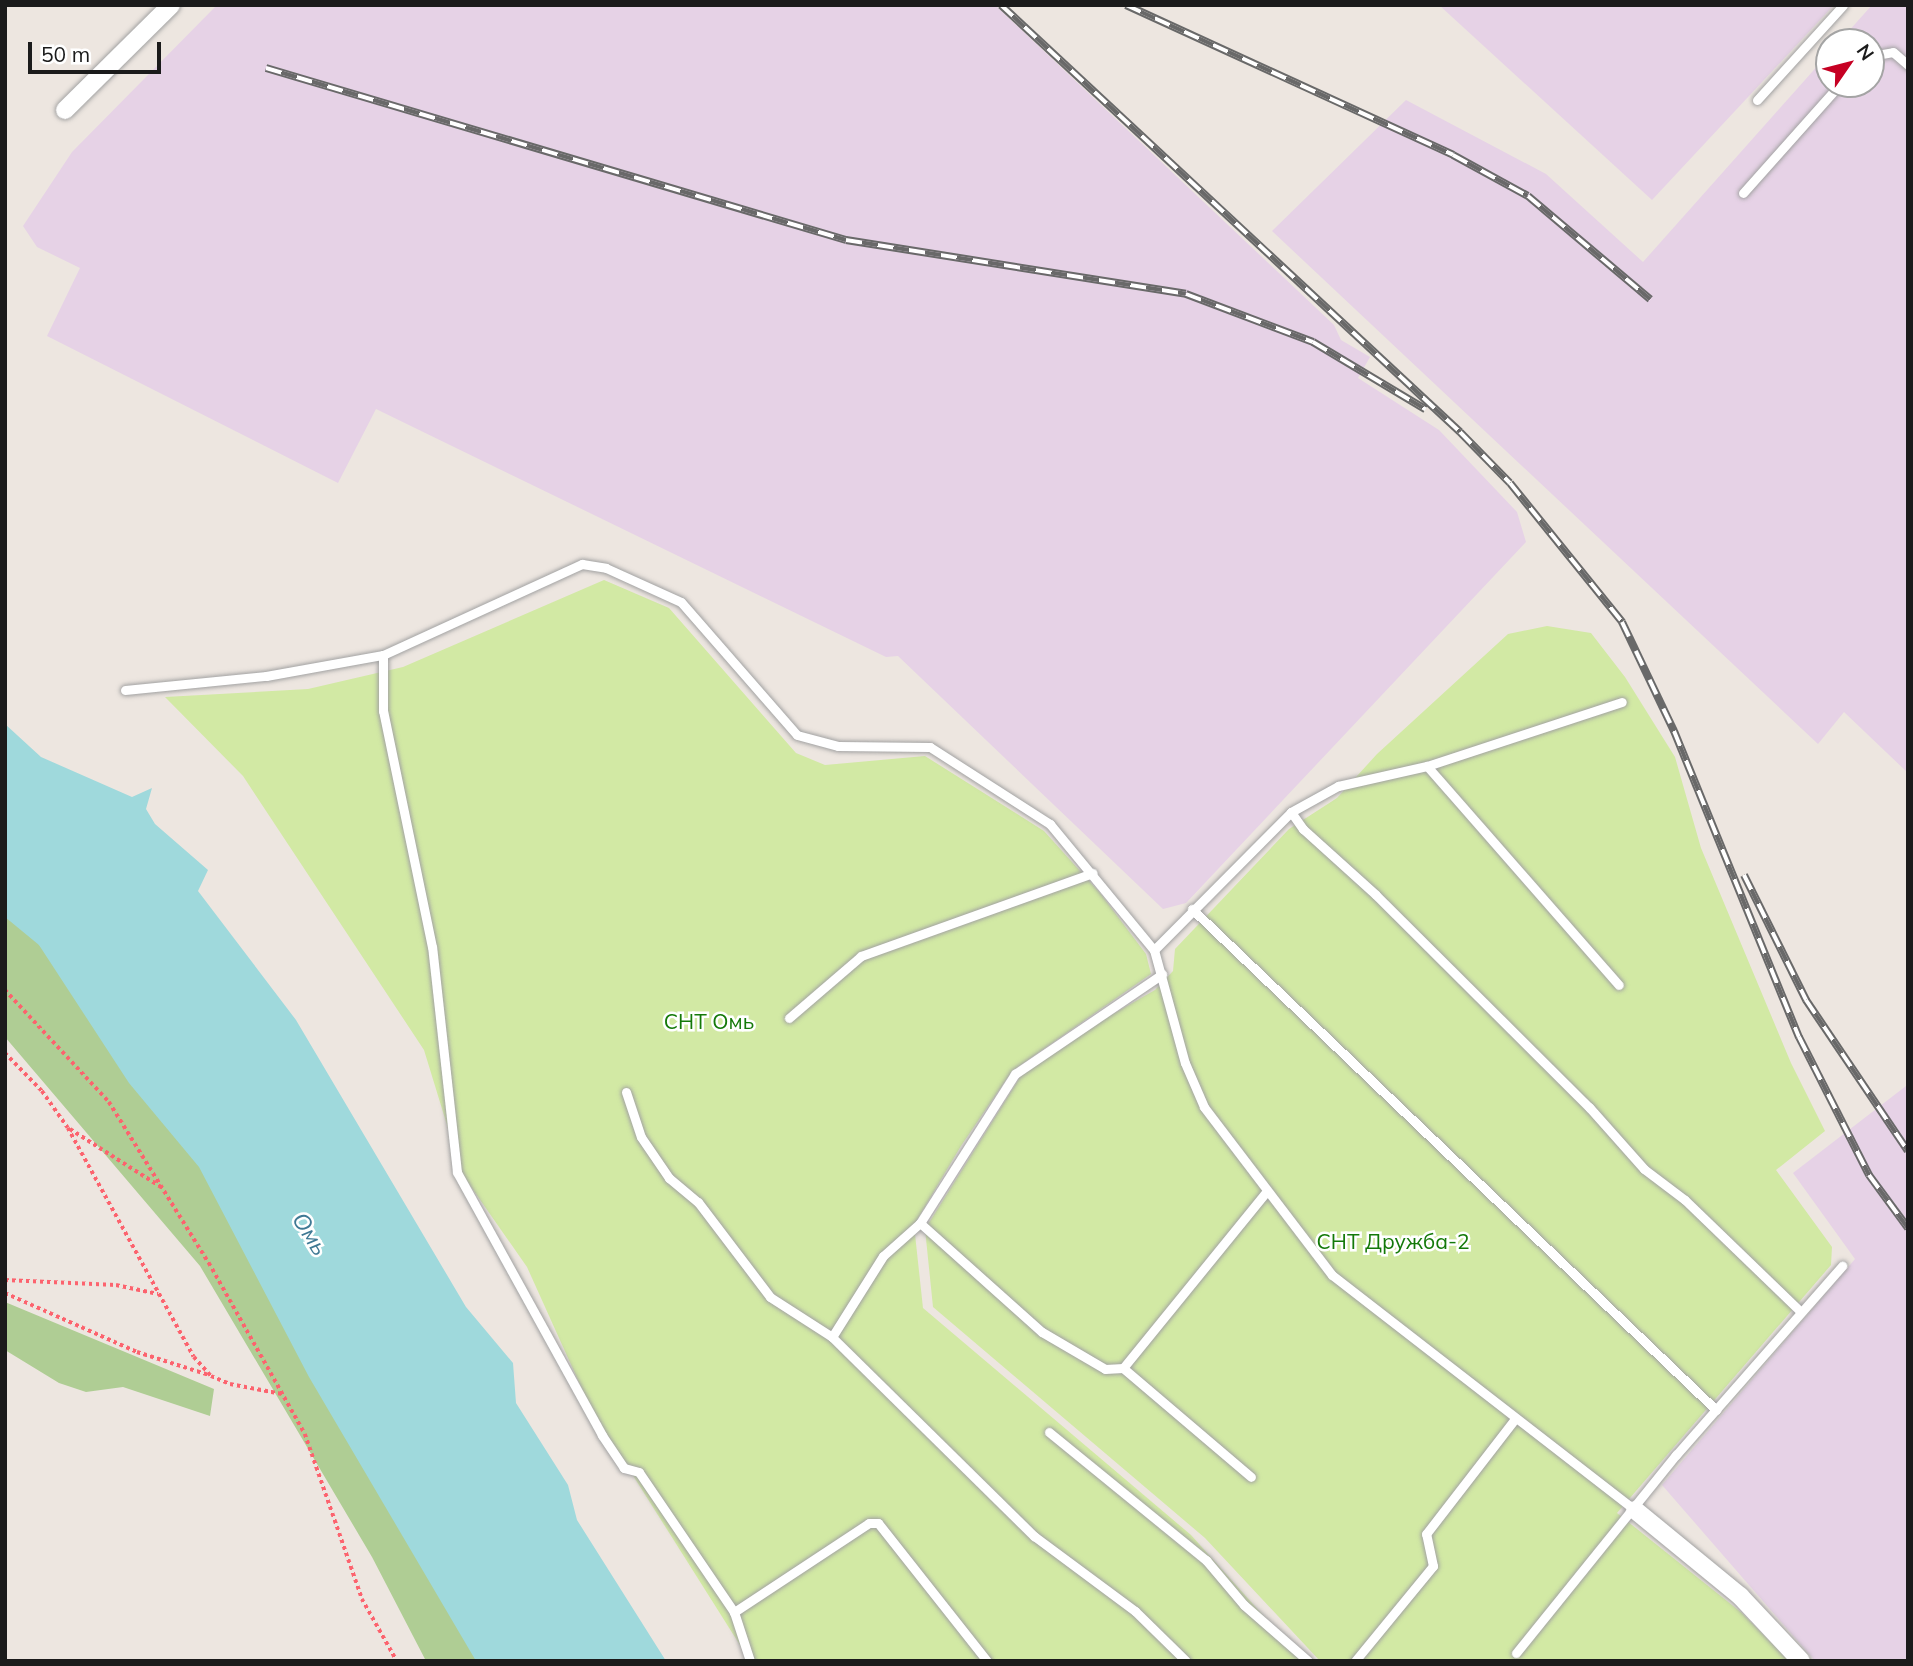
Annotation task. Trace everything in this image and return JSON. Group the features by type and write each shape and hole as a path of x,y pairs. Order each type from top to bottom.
{"street":[{"path":"65,110 171,5"},
{"path":"1635,1510 1740,1596 1801,1661"}],"lane":[{"path":"1757,100 1843,5"},
{"path":"1885,53 1893,52 1908,65"},
{"path":"1743,193 1828,98"},
{"path":"125,690 266,676 383,655 582,564 606,568 681,602 797,735 838,746 930,747 1049,824 1093,873 1154,950 1185,1063 1204,1107 1332,1275 1635,1510"},
{"path":"383,655 383,711 432,947 457,1172 602,1436 624,1468 639,1472 734,1612 750,1661"},
{"path":"1154,950 1291,811 1338,786 1427,766 1622,702"},
{"path":"1427,766 1619,985"},
{"path":"1291,811 1303,829 1376,895 1589,1107 1644,1169 1702,1216 1799,1310"},
{"path":"789,1018 860,956 1093,873"},
{"path":"1192,909 1716,1410"},
{"path":"832,1337 883,1256 920,1223 1015,1074 1162,974"},
{"path":"626,1092 641,1137 669,1178 698,1202 769,1297 832,1337 1034,1536 1135,1611 1186,1661"},
{"path":"1123,1368 1266,1191"},
{"path":"920,1223 1042,1332 1105,1369 1123,1368 1251,1477"},
{"path":"1516,1653 1799,1310 1842,1266"},
{"path":"1355,1661 1433,1566 1426,1534 1515,1419"},
{"path":"1049,1432 1206,1560 1244,1605 1308,1661"},
{"path":"734,1612 869,1523 878,1523 987,1661"}],"path":[{"path":"5,990 109,1102 162,1188 305,1434 362,1599 397,1661"},
{"path":"5,1053 42,1091 68,1128 194,1357 211,1376"},
{"path":"68,1128 162,1188"},
{"path":"5,1280 116,1285 158,1294"},
{"path":"5,1293 137,1352 211,1376 282,1394"}],"shaded area":[{"path":"217,5 995,5 1334,325 1341,340 1370,357 1358,378 1439,430 1517,512 1526,542 1186,903 1163,909 898,656 886,657 376,409 338,483 47,336 80,268 37,247 23,226 72,152"},
{"path":"1439,5 1834,5 1652,200"},
{"path":"1872,5 1908,5 1908,773 1844,712 1818,744 1272,231 1406,100 1546,174 1643,262 1815,69 1815,98 1885,98 1885,28 1851,28"},
{"path":"1906,1086 1908,1661 1815,1661 1662,1485 1855,1259 1793,1173"}],"green space":[{"name":"СНТ Омь","path":"604,580 669,608 796,753 825,765 925,756 1044,831 1100,893 1146,954 1151,974 1012,1071 961,1146 914,1225 923,1308 1191,1535 1304,1661 750,1661 591,1409 527,1267 462,1174 424,1050 243,776 165,697 308,689 403,667"},
{"name":"СНТ Дружба-2","path":"1547,626 1591,633 1625,677 1675,757 1701,848 1791,1063 1825,1131 1776,1170 1832,1247 1831,1265 1617,1513 1742,1613 1789,1661 1320,1661 1205,1538 933,1307 925,1229 1022,1074 1076,1035 1155,990 1173,971 1175,949 1289,829 1337,798 1377,754 1508,634"},
{"path":"5,903 183,1120 492,1661 426,1661 372,1557 200,1266 5,1037"},
{"path":"5,1302 214,1389 210,1416 123,1387 86,1392 59,1383 5,1350"}],"water":[{"name":"Омь","path":"5,724 41,757 132,797 152,788 146,809 155,824 208,870 198,891 296,1020 466,1307 513,1363 516,1403 568,1485 577,1520 666,1661 476,1661 309,1377 199,1167 129,1083 39,945 5,917"}],"railway":[{"path":"1001,5 1460,432 1510,483 1622,622 1674,731 1799,1037 1869,1175 1908,1228"},
{"path":"1126,5 1453,155 1528,196 1650,299"},
{"path":"266,68 846,240 1186,294 1313,342 1425,409"},
{"path":"1744,875 1806,1000 1908,1151"}]}
